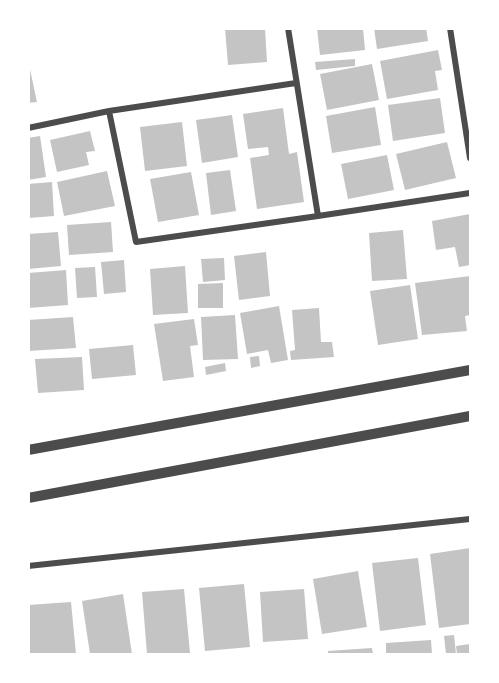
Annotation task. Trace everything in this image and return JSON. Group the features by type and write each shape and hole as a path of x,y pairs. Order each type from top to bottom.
{"street":[{"path":"288,28 318,216"},
{"path":"450,28 471,158"},
{"path":"28,128 109,111 296,83"},
{"path":"109,111 136,242 471,193"},
{"path":"28,450 471,370"},
{"path":"28,498 471,416"},
{"path":"28,566 471,519"}],"building":[{"path":"225,28 265,28 267,62 228,65"},
{"path":"317,28 363,28 365,50 320,55"},
{"path":"374,28 426,28 428,41 377,49"},
{"path":"438,50 442,70 435,71 438,90 387,99 380,61"},
{"path":"355,59 355,66 316,70 315,62"},
{"path":"28,60 37,102 28,103"},
{"path":"372,64 379,100 327,110 320,74"},
{"path":"440,98 445,133 393,141 388,105"},
{"path":"375,107 381,145 332,153 326,116"},
{"path":"283,108 289,154 297,152 304,202 257,209 250,158 269,155 268,147 248,149 243,114"},
{"path":"232,115 238,157 202,163 196,120"},
{"path":"182,122 187,166 145,171 140,127"},
{"path":"90,131 95,151 86,152 89,165 57,172 50,140"},
{"path":"40,136 46,177 28,180 28,138"},
{"path":"447,142 456,178 405,190 396,154"},
{"path":"387,155 394,190 348,199 341,164"},
{"path":"230,170 236,211 211,215 206,173"},
{"path":"107,171 115,206 64,216 57,182"},
{"path":"191,172 199,215 158,222 150,179"},
{"path":"52,182 54,216 28,218 28,184"},
{"path":"470,214 470,265 459,267 455,247 436,250 432,221"},
{"path":"111,222 113,252 69,255 67,225"},
{"path":"403,230 407,279 372,281 369,233"},
{"path":"58,232 61,266 28,269 28,234"},
{"path":"266,252 270,296 239,300 234,256"},
{"path":"224,258 225,280 203,282 201,259"},
{"path":"124,260 126,292 104,294 101,262"},
{"path":"185,266 188,313 153,315 150,269"},
{"path":"95,267 97,297 77,298 75,268"},
{"path":"66,270 68,305 28,308 28,273"},
{"path":"470,276 470,315 465,316 467,331 422,335 415,283"},
{"path":"223,283 223,308 198,308 198,284"},
{"path":"410,285 418,339 378,345 370,291"},
{"path":"279,306 288,360 271,363 268,350 247,354 240,313"},
{"path":"319,308 321,342 332,342 334,357 291,360 290,351 295,350 292,310"},
{"path":"235,315 238,359 203,360 201,317"},
{"path":"73,317 76,348 28,351 28,320"},
{"path":"194,319 198,345 190,346 194,377 163,381 154,324"},
{"path":"133,345 136,375 92,379 89,349"},
{"path":"259,356 260,366 251,368 250,357"},
{"path":"82,357 84,390 38,393 35,359"},
{"path":"225,363 226,371 206,375 205,367"},
{"path":"470,548 470,624 439,628 430,554"},
{"path":"418,558 426,625 380,631 372,563"},
{"path":"358,571 367,627 322,634 313,579"},
{"path":"244,584 250,647 205,651 199,588"},
{"path":"184,589 190,653 147,654 142,592"},
{"path":"304,589 308,639 263,642 260,592"},
{"path":"123,594 132,654 90,654 82,601"},
{"path":"71,602 76,654 28,654 28,605"},
{"path":"454,635 456,654 446,654 444,636"},
{"path":"431,640 432,654 386,654 386,643"},
{"path":"470,644 470,654 457,654 456,646"},
{"path":"372,648 373,654 328,654 328,651"}]}
